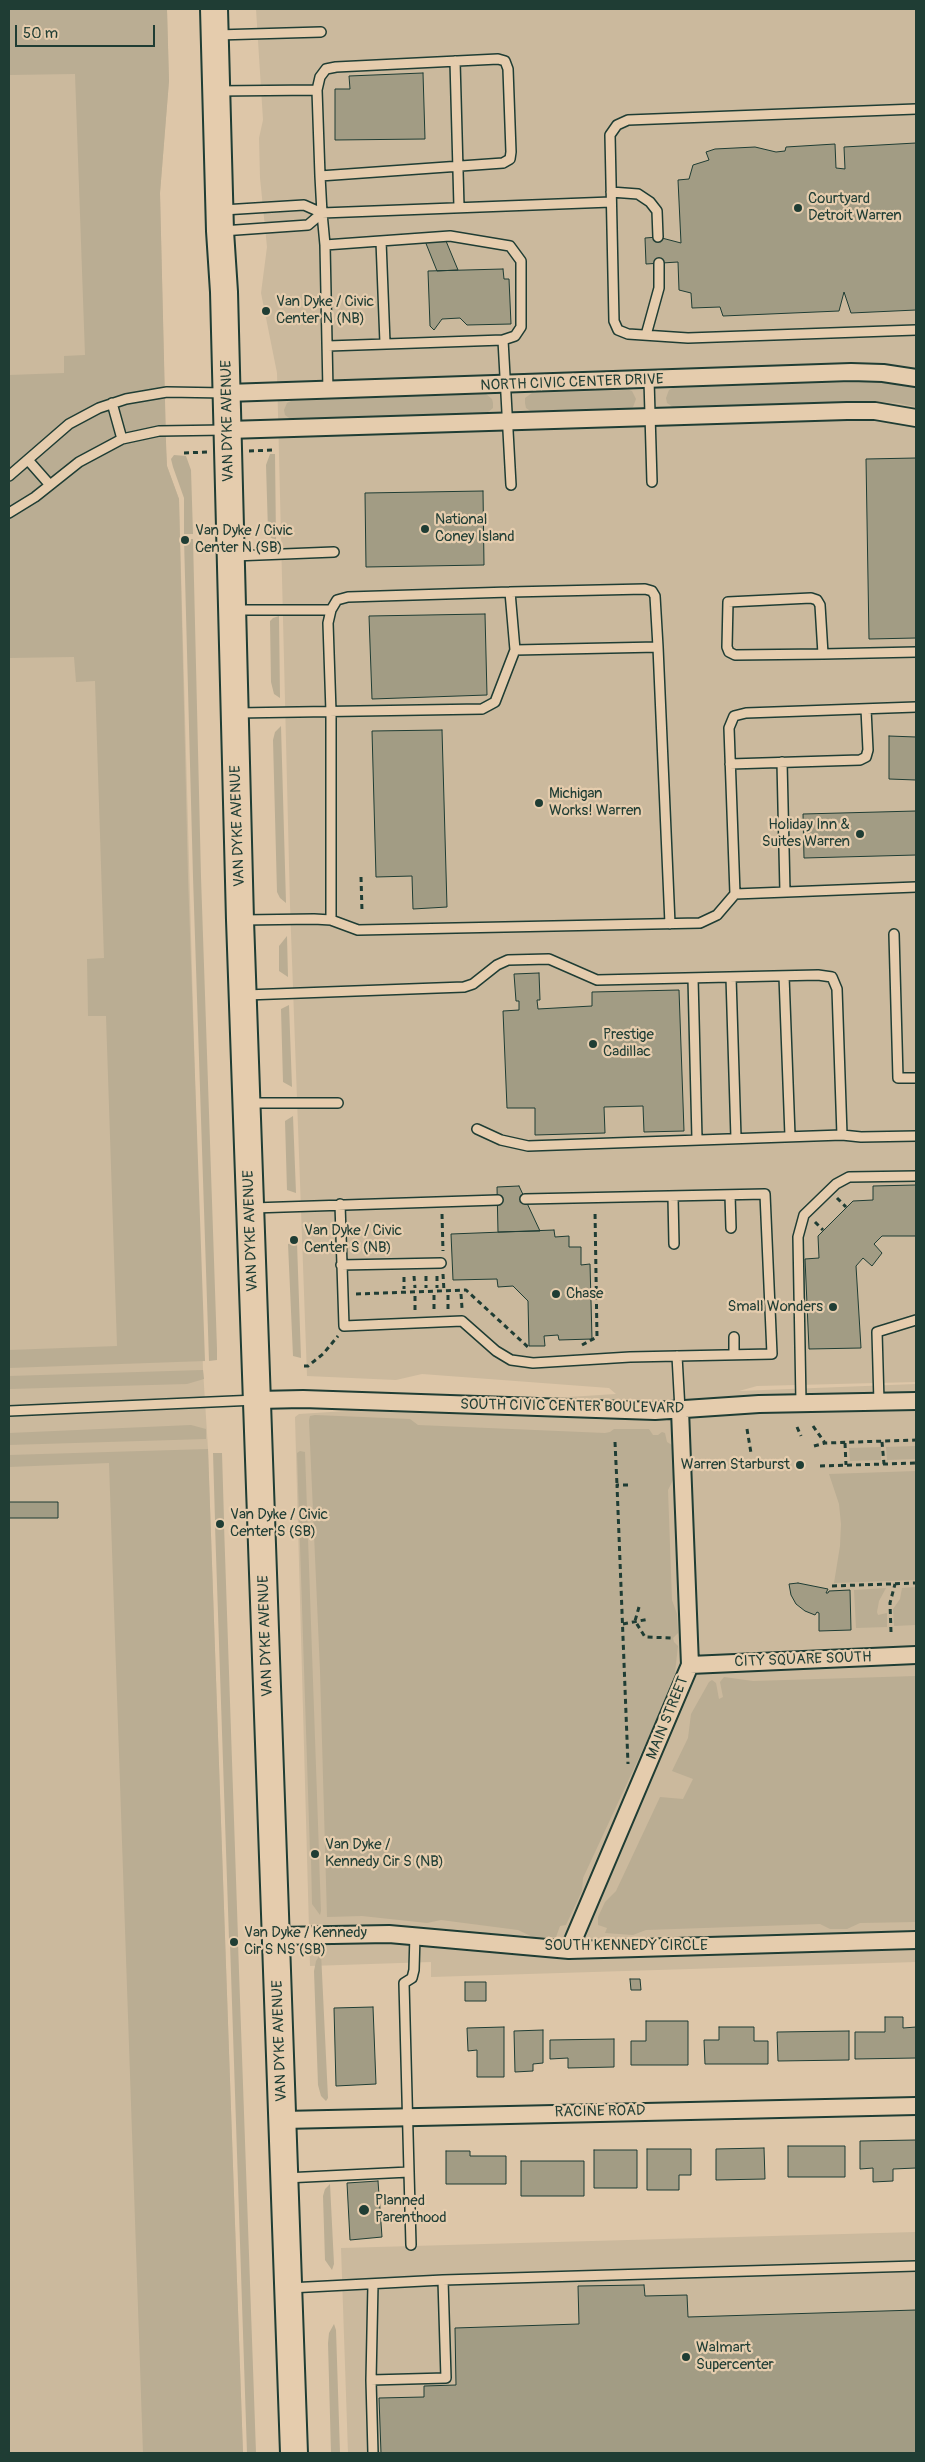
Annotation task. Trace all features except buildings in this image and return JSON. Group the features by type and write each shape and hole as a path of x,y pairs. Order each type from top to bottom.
{"main road":[{"name":"VAN DYKE AVENUE","path":"214,9 227,394 240,920 294,2453"}],"street":[{"name":"NORTH CIVIC CENTER DRIVE","path":"227,394 851,372 883,373 916,378"},
{"path":"228,430 847,411 876,411 916,418"},
{"name":"SOUTH CIVIC CENTER BOULEVARD","path":"258,1400 303,1399 628,1410 680,1410 801,1402 916,1401"},
{"name":"MAIN STREET","path":"569,1950 645,1775 690,1665 680,1410"},
{"name":"CITY SQUARE SOUTH","path":"690,1665 916,1655"},
{"name":"SOUTH KENNEDY CIRCLE","path":"276,1936 365,1934 414,1936 569,1950 916,1940"},
{"name":"RACINE ROAD","path":"283,2120 916,2106"}],"lane":[{"path":"214,35 321,32"},
{"path":"320,176 503,164 510,159 511,152 508,69 505,61 498,59 336,67 326,69 320,77 317,90 320,176 325,245 328,391"},
{"path":"455,61 459,207"},
{"path":"216,90 317,90"},
{"path":"916,109 628,120 616,125 610,135 614,321 618,330 628,334 688,338 916,330"},
{"path":"611,192 638,194 650,202 657,210 658,237"},
{"path":"220,221 304,205 322,213 611,202"},
{"path":"220,221 308,225 322,213"},
{"path":"325,245 450,236 510,246 521,261 521,327 515,336 503,340 328,346"},
{"path":"381,241 385,343"},
{"path":"646,335 659,288 659,263"},
{"path":"503,340 511,485"},
{"path":"649,380 652,482"},
{"path":"9,476 69,424 112,403 167,392 227,394"},
{"path":"112,403 122,439"},
{"path":"9,513 50,485 79,462 122,439 159,430 228,430"},
{"path":"28,460 50,485"},
{"path":"231,556 334,552"},
{"path":"331,920 331,712 328,623 331,610 337,600 348,597 645,589 652,591 655,596 670,924"},
{"path":"234,713 482,709 494,702 515,650 510,592"},
{"path":"823,654 820,605 817,600 811,598 728,602 726,606 729,652 735,655 823,654 916,652"},
{"path":"233,610 331,610"},
{"path":"515,650 658,646"},
{"path":"240,920 331,920 358,930 700,923 717,915 735,894 729,728 734,716 746,713 916,707"},
{"path":"730,764 860,760 866,756 868,750 866,709"},
{"path":"782,762 785,892"},
{"path":"735,894 916,887"},
{"path":"894,934 898,1078 916,1078"},
{"path":"243,995 464,987 473,984 497,965 508,960 548,959 597,980 818,975 832,978 837,989 842,1134"},
{"path":"784,976 790,1136"},
{"path":"693,978 697,1139"},
{"path":"731,978 736,1138"},
{"path":"246,1103 338,1103"},
{"path":"478,1129 500,1140 528,1146 842,1134 861,1137 916,1136"},
{"path":"801,1402 798,1237 804,1215 836,1184 849,1177 916,1176"},
{"path":"340,1204 344,1326 462,1321 496,1351 511,1360 533,1363 677,1356 772,1354 766,1194 525,1199"},
{"path":"730,1195 731,1228"},
{"path":"673,1197 674,1244"},
{"path":"250,1208 498,1200"},
{"path":"342,1265 441,1263"},
{"path":"879,1402 877,1332 916,1320"},
{"path":"734,1337 734,1355"},
{"path":"677,1356 680,1410"},
{"path":"9,1411 258,1400"},
{"path":"411,2245 404,1984 412,1978 414,1970 414,1936"},
{"path":"285,2178 408,2172"},
{"path":"289,2288 443,2280 916,2266"},
{"path":"371,2380 446,2378 443,2280"},
{"path":"373,2284 371,2380 373,2453"}],"path":[{"path":"361,877 362,911"},
{"path":"576,1346 591,1342 597,1337 595,1198"},
{"path":"442,1202 442,1238"},
{"path":"425,1273 426,1288"},
{"path":"437,1273 437,1288"},
{"path":"404,1274 404,1288"},
{"path":"414,1274 415,1288"},
{"path":"352,1294 466,1290 525,1346 534,1349"},
{"path":"461,1294 462,1309"},
{"path":"434,1295 434,1311"},
{"path":"448,1295 448,1310"},
{"path":"415,1296 415,1312"},
{"path":"304,1366 324,1354 333,1343"},
{"path":"813,1426 825,1443"},
{"path":"797,1427 801,1436"},
{"path":"747,1429 751,1453"},
{"path":"814,1446 825,1443 916,1440"},
{"path":"615,1442 628,1765 645,1775"},
{"path":"882,1442 884,1464"},
{"path":"845,1443 846,1465"},
{"path":"820,1466 916,1463"},
{"path":"617,1485 628,1485"},
{"path":"832,1586 916,1583"},
{"path":"891,1632 890,1603 895,1584"},
{"path":"634,1621 639,1607"},
{"path":"623,1624 649,1619"},
{"path":"634,1621 645,1637 675,1638"}],"shaded area":[{"path":"9,9 167,9 169,81 160,193 166,450 167,466 179,499 203,1370 208,1449 243,2453 9,2453"},
{"path":"9,9 167,9 169,81 160,193 166,442 167,466 179,499 188,877 205,1361 9,1368 9,1350 117,1346 106,1016 88,1016 87,959 104,958 95,681 76,682 74,657 9,658 9,375 64,373 64,356 85,355 75,74 9,75"},
{"path":"256,9 916,9 916,1382 757,1386 739,1391 916,1384 916,1962 431,1977 431,1962 310,1966 295,1417 299,1414 616,1394 609,1388 422,1374 396,1380 307,1376 290,905 277,373 261,293 267,247 260,178 259,138 263,120"},
{"path":"865,382 893,383 916,388 916,407 898,403 865,401 673,407 667,403 666,398 669,390 673,388"},
{"path":"632,391 636,399 633,407 629,408 532,412 526,408 525,403 525,398 532,393"},
{"path":"486,394 492,399 493,403 493,408 487,413 292,420 285,415 284,410 287,403 291,401"},
{"path":"270,454 275,454 276,541 270,537 268,531 266,465"},
{"path":"174,455 186,456 191,470 193,534 184,534 184,498 171,459"},
{"path":"184,539 193,539 201,877 217,1349 217,1360 209,1361 193,877"},
{"path":"279,616 280,698 274,694 271,682 270,621"},
{"path":"281,726 286,903 277,892 273,740 275,732"},
{"path":"287,936 288,977 279,971 279,946"},
{"path":"289,1005 292,1087 283,1082 281,1009"},
{"path":"293,1116 296,1193 287,1190 285,1121"},
{"path":"297,1243 301,1358 293,1356 288,1244"},
{"path":"203,1370 204,1379 187,1384 9,1389 9,1376"},
{"path":"310,1416 410,1419 418,1425 605,1433 614,1429 649,1429 653,1435 665,1433 667,1442 672,1445 673,1480 668,1490 672,1600 677,1614 678,1633 673,1638 678,1646 674,1682 664,1713 656,1721 583,1878 582,1891 566,1925 560,1926 556,1937 535,1938 518,1930 441,1920 427,1923 362,1916 327,1917 320,1671 309,1420"},
{"path":"191,1425 206,1429 206,1439 9,1445 9,1433"},
{"path":"916,1446 916,1459 887,1460 886,1447"},
{"path":"881,1447 881,1460 850,1461 849,1448"},
{"path":"208,1449 243,2453 143,2453 109,1463 9,1467 9,1455"},
{"path":"300,1451 305,1452 319,1853 310,1853 297,1453"},
{"path":"213,1453 222,1453 224,1520 215,1520"},
{"path":"916,1471 916,1580 834,1583 840,1546 841,1524 839,1504 829,1474"},
{"path":"215,1525 224,1525 238,1938 229,1939"},
{"path":"916,1587 916,1625 894,1626 893,1609 900,1599 902,1588"},
{"path":"886,1588 879,1601 877,1612 878,1615 887,1613 887,1627 856,1628 854,1590"},
{"path":"916,1676 916,1922 860,1923 847,1929 830,1929 820,1924 646,1930 633,1935 605,1933 607,1928 598,1925 598,1917 605,1902 616,1891 660,1797 683,1799 693,1779 672,1771 688,1738 691,1714 709,1682 712,1680 716,1683 719,1699 723,1697 720,1682 724,1677 753,1681"},
{"path":"319,1857 320,1915 312,1904 311,1858"},
{"path":"230,1943 238,1943 256,2453 247,2453"},
{"path":"321,1953 328,2098 326,2101 321,2096 318,2085 314,1971 316,1961"},
{"path":"330,2184 334,2264 332,2270 325,2260 323,2196 325,2189"},
{"path":"916,2232 916,2453 348,2453 341,2248"},
{"path":"334,2324 336,2330 340,2453 331,2453 328,2343 329,2333"}],"place":[{"name":"Courtyard Detroit Warren","path":"798,208"},
{"name":"Van Dyke / Civic Center N (NB)","path":"266,311"},
{"name":"National Coney Island","path":"425,529"},
{"name":"Van Dyke / Civic Center N (SB)","path":"185,540"},
{"name":"Michigan Works! Warren","path":"539,803"},
{"name":"Holiday Inn & Suites Warren","path":"860,834"},
{"name":"Prestige Cadillac","path":"593,1044"},
{"name":"Van Dyke / Civic Center S (NB)","path":"294,1240"},
{"name":"Chase","path":"556,1294"},
{"name":"Small Wonders","path":"833,1307"},
{"name":"Warren Starburst","path":"800,1465"},
{"name":"Van Dyke / Civic Center S (SB)","path":"220,1524"},
{"name":"Van Dyke / Kennedy Cir S (NB)","path":"315,1854"},
{"name":"Van Dyke / Kennedy Cir S NS (SB)","path":"234,1942"},
{"name":"Planned Parenthood","path":"364,2210"},
{"name":"Walmart Supercenter","path":"686,2357"}]}
